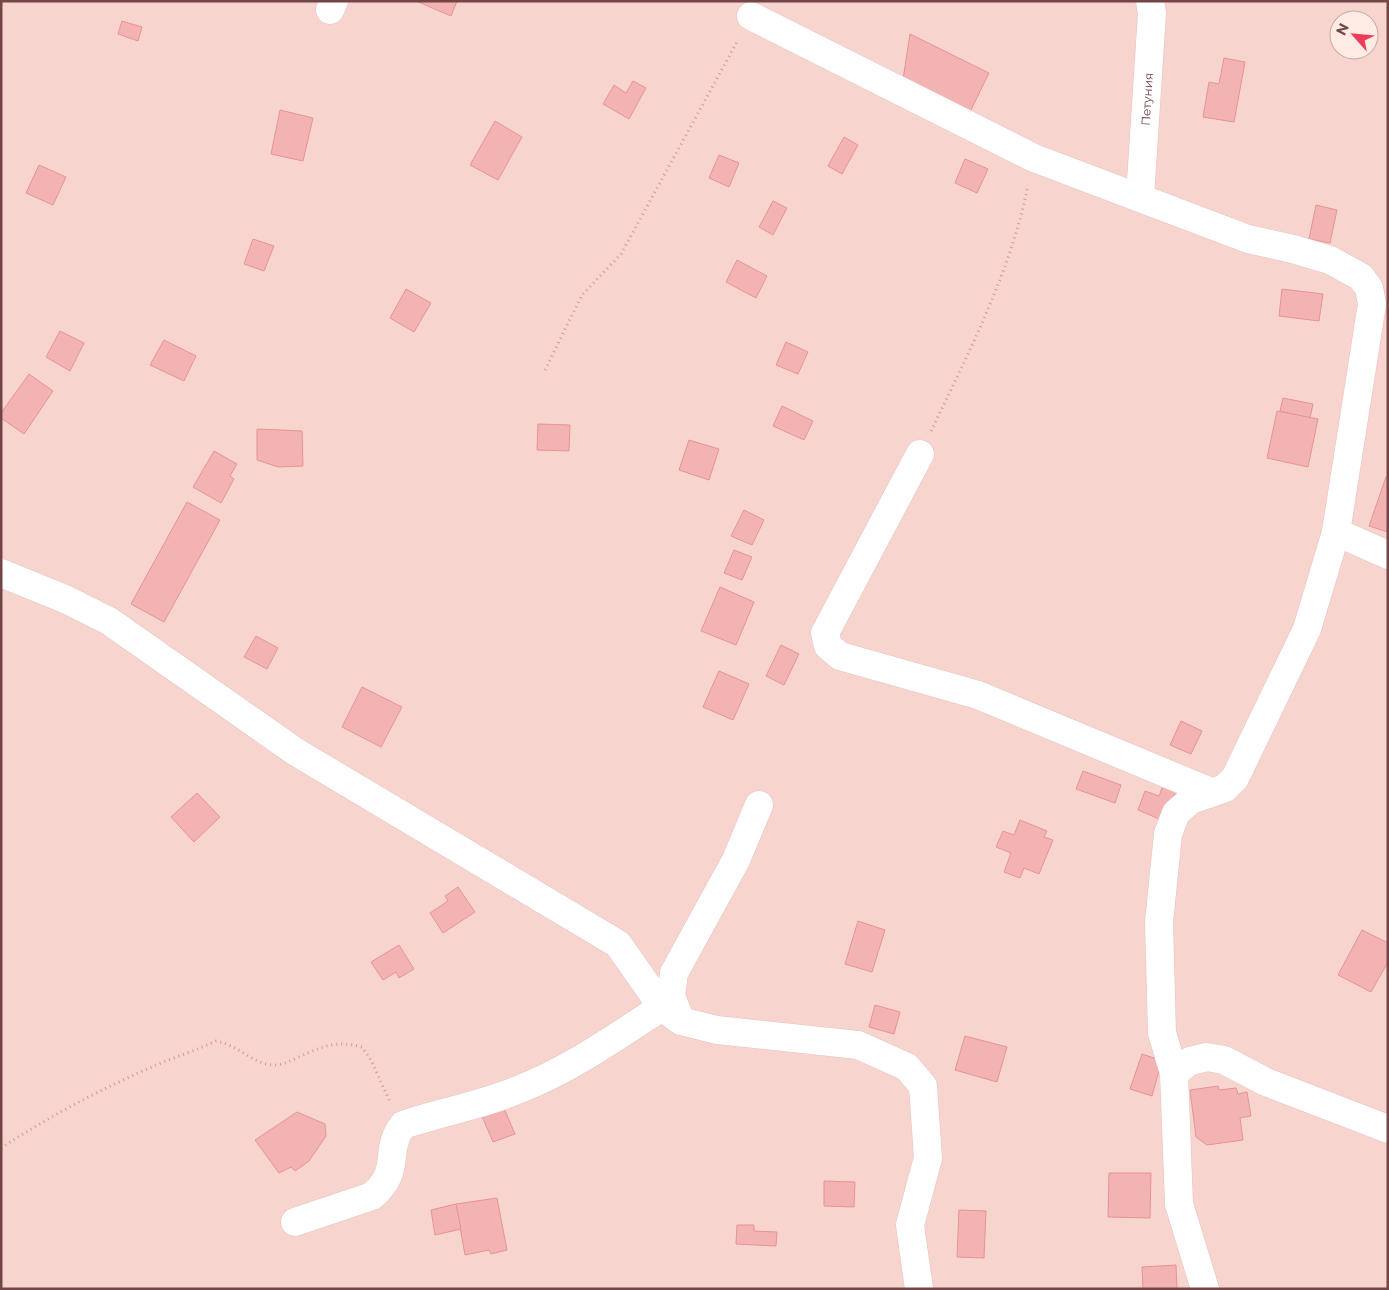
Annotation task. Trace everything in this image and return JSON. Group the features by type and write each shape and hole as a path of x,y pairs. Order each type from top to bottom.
{"street":[{"name":"Петуния","path":"1140,197 1152,13 1150,1"},
{"path":"751,16 1034,158 1248,239 1330,260 1361,277 1369,288 1372,304 1336,532 1307,630 1235,778 1225,788 1191,800 1176,813 1168,834 1159,922 1162,1033 1174,1073 1179,1204 1205,1289"},
{"path":"920,454 825,633 828,646 840,656 978,695 1211,792"},
{"path":"1336,532 1388,555"},
{"path":"1,573 65,599 109,621 296,752 618,944 672,1014 717,1030 858,1045 907,1067 924,1086 928,1158 910,1225 919,1289"},
{"path":"672,1014 671,996 674,973 736,860 759,805"},
{"path":"295,1222 372,1196 390,1176 396,1134 403,1125 519,1090 672,1014"},
{"path":"1174,1073 1190,1061 1207,1058 1224,1060 1266,1082 1388,1129"}],"path":[{"path":"545,370 582,296 621,254 751,16"},
{"path":"920,454 986,311 1021,221 1034,158"},
{"path":"1,1148 38,1124 92,1096 147,1069 216,1041 228,1043 257,1060 271,1065 286,1064 324,1046 344,1042 362,1047 371,1060 403,1125"}],"shaded area":[{"path":"1,1 1388,1 1388,1289 1,1289"}],"building":[{"path":"416,1 457,1 451,16"},
{"path":"122,21 142,27 138,41 118,34"},
{"path":"910,34 989,73 967,118 902,86"},
{"path":"1224,58 1245,62 1234,122 1203,117 1209,82 1219,84"},
{"path":"633,81 646,88 629,119 603,104 614,85 626,93"},
{"path":"280,110 313,118 303,161 271,154"},
{"path":"495,121 522,137 498,180 470,165"},
{"path":"844,137 858,145 842,174 828,166"},
{"path":"719,155 739,163 729,187 709,178"},
{"path":"965,159 988,169 977,193 955,183"},
{"path":"39,165 66,177 53,205 26,193"},
{"path":"773,201 787,208 773,235 759,227"},
{"path":"1316,205 1337,210 1330,243 1309,239"},
{"path":"253,239 274,246 264,271 244,264"},
{"path":"737,260 767,276 756,298 726,282"},
{"path":"406,289 431,303 414,332 390,318"},
{"path":"1282,289 1323,294 1319,321 1279,316"},
{"path":"60,331 84,343 70,371 46,357"},
{"path":"164,340 196,356 184,381 150,365"},
{"path":"786,342 808,352 798,374 776,365"},
{"path":"29,374 53,391 24,434 1,418 1,413"},
{"path":"1283,398 1313,404 1310,418 1280,411"},
{"path":"782,406 813,421 804,440 773,426"},
{"path":"1277,411 1318,419 1308,467 1267,458"},
{"path":"538,424 570,425 569,451 537,450"},
{"path":"257,429 302,431 303,466 278,467 257,460"},
{"path":"689,440 719,449 709,480 679,470"},
{"path":"214,451 237,464 230,476 234,479 221,503 193,487"},
{"path":"1386,477 1388,477 1388,532 1369,526"},
{"path":"187,502 220,520 164,622 131,604"},
{"path":"744,510 764,520 752,545 731,536"},
{"path":"734,550 752,557 742,580 724,573"},
{"path":"720,587 754,602 736,645 701,631"},
{"path":"256,636 278,648 267,669 244,657"},
{"path":"781,645 799,654 784,685 766,676"},
{"path":"719,671 749,684 733,720 703,707"},
{"path":"362,687 402,707 381,747 342,727"},
{"path":"1181,721 1202,731 1191,754 1170,745"},
{"path":"1083,771 1121,785 1115,803 1076,789"},
{"path":"1165,781 1178,786 1164,821 1138,810 1145,791 1159,796"},
{"path":"197,793 220,817 194,842 171,817"},
{"path":"1020,820 1047,831 1044,837 1053,840 1039,874 1024,868 1020,878 1004,872 1011,853 996,847 1003,831 1014,835"},
{"path":"458,887 475,912 443,933 430,913 448,901 445,896"},
{"path":"858,921 885,930 872,972 845,964"},
{"path":"1362,930 1388,943 1388,962 1371,992 1338,975"},
{"path":"399,945 414,969 399,978 396,972 383,980 371,962"},
{"path":"875,1005 900,1012 894,1034 869,1027"},
{"path":"965,1036 1007,1047 997,1082 955,1070"},
{"path":"1142,1054 1157,1059 1160,1067 1152,1096 1130,1089"},
{"path":"1218,1086 1219,1090 1236,1088 1238,1094 1247,1092 1251,1116 1240,1118 1243,1140 1207,1145 1196,1137 1190,1090"},
{"path":"503,1106 515,1134 493,1142 481,1114"},
{"path":"297,1112 325,1124 326,1136 309,1161 295,1171 291,1167 279,1173 255,1140"},
{"path":"1109,1173 1151,1173 1150,1218 1108,1217"},
{"path":"824,1181 855,1182 854,1207 824,1206"},
{"path":"497,1198 507,1250 491,1254 489,1250 465,1255 456,1204"},
{"path":"456,1204 461,1229 435,1235 431,1210"},
{"path":"959,1210 986,1211 984,1258 957,1257"},
{"path":"737,1225 754,1225 754,1231 777,1232 776,1246 736,1244"},
{"path":"1176,1265 1177,1289 1143,1289 1142,1267"}]}
